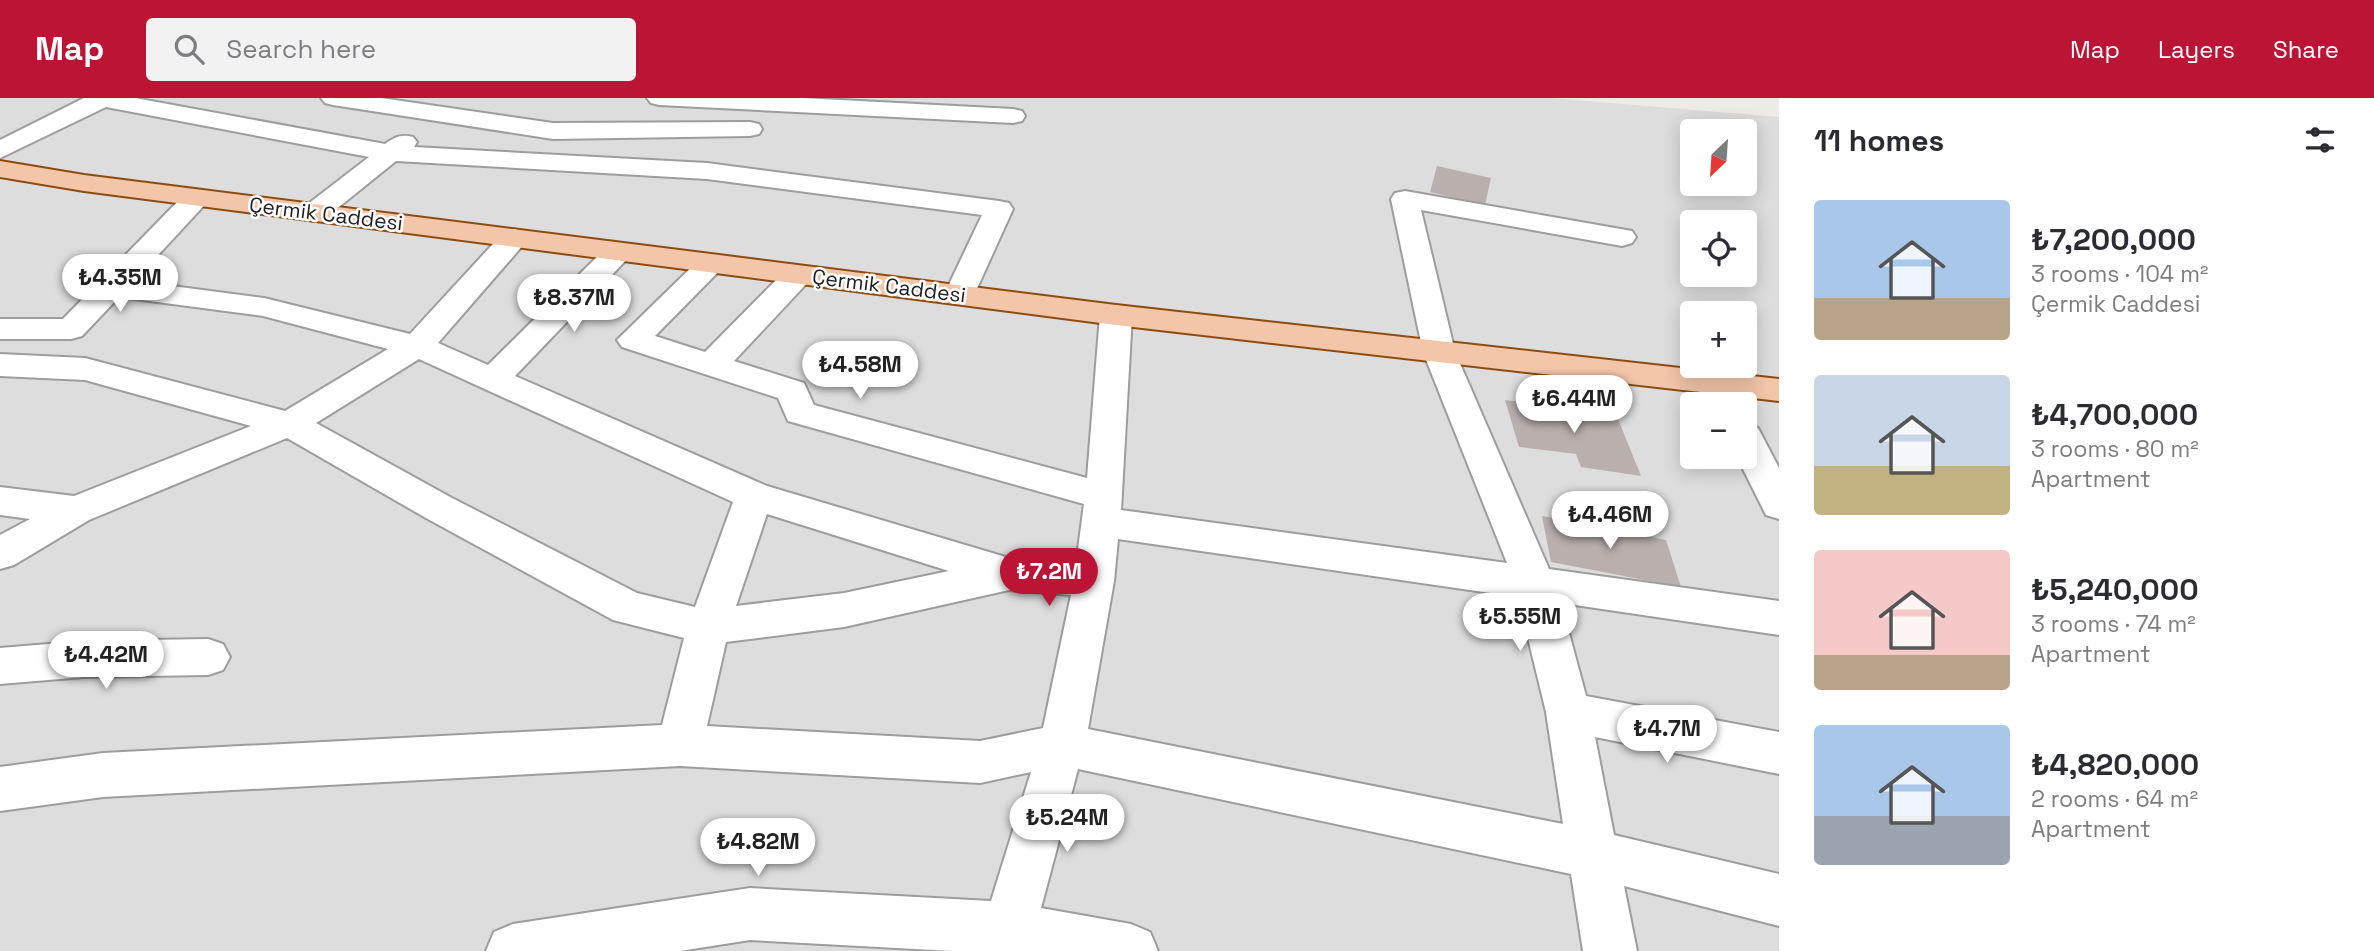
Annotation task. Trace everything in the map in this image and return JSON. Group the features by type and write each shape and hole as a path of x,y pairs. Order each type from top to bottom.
{"main road":[{"name":"Çermik Caddesi","path":"0,169 197,198 710,264 1439,352 1709,392"},
{"name":"Çermik Caddesi","path":"1751,392 1779,390"}],"street":[{"path":"0,150 101,98 391,153 707,171 999,208 959,295"},
{"path":"333,98 553,131 750,129"},
{"path":"314,213 461,98"},
{"path":"660,98 788,102 1013,116"},
{"path":"707,171 750,129 788,102"},
{"path":"0,329 71,329 197,198"},
{"path":"1610,951 1568,712 1535,583 1439,352 1405,199 1622,237"},
{"path":"0,554 76,510 289,424 417,346 514,238"},
{"path":"493,379 618,252"},
{"path":"710,264 633,340 792,391 800,414 1102,509 1535,583 1779,618"},
{"path":"711,365 798,275"},
{"path":"111,287 264,307 417,346 754,496 1009,574 1094,581"},
{"path":"1008,939 1062,745 1094,581 1116,315"},
{"path":"0,365 85,369 289,424 439,508 628,608 708,627 844,610 1009,574"},
{"path":"1757,461 1779,505"},
{"path":"680,745 708,627 754,496"},
{"path":"0,501 76,510"},
{"path":"0,666 83,659 208,657"},
{"path":"1568,712 1779,753"},
{"path":"0,789 103,775 680,745 980,762 1062,745 1593,854 1779,900"},
{"path":"513,951 750,914 1131,951"}],"shaded area":[{"path":"0,98 1551,98 1779,117 1779,951 0,951"}],"building":[{"path":"1437,166 1491,178 1485,205 1430,192"},
{"path":"1505,400 1616,414 1641,476 1581,467 1576,454 1519,447"},
{"path":"1542,516 1666,540 1681,587 1551,562"}]}
